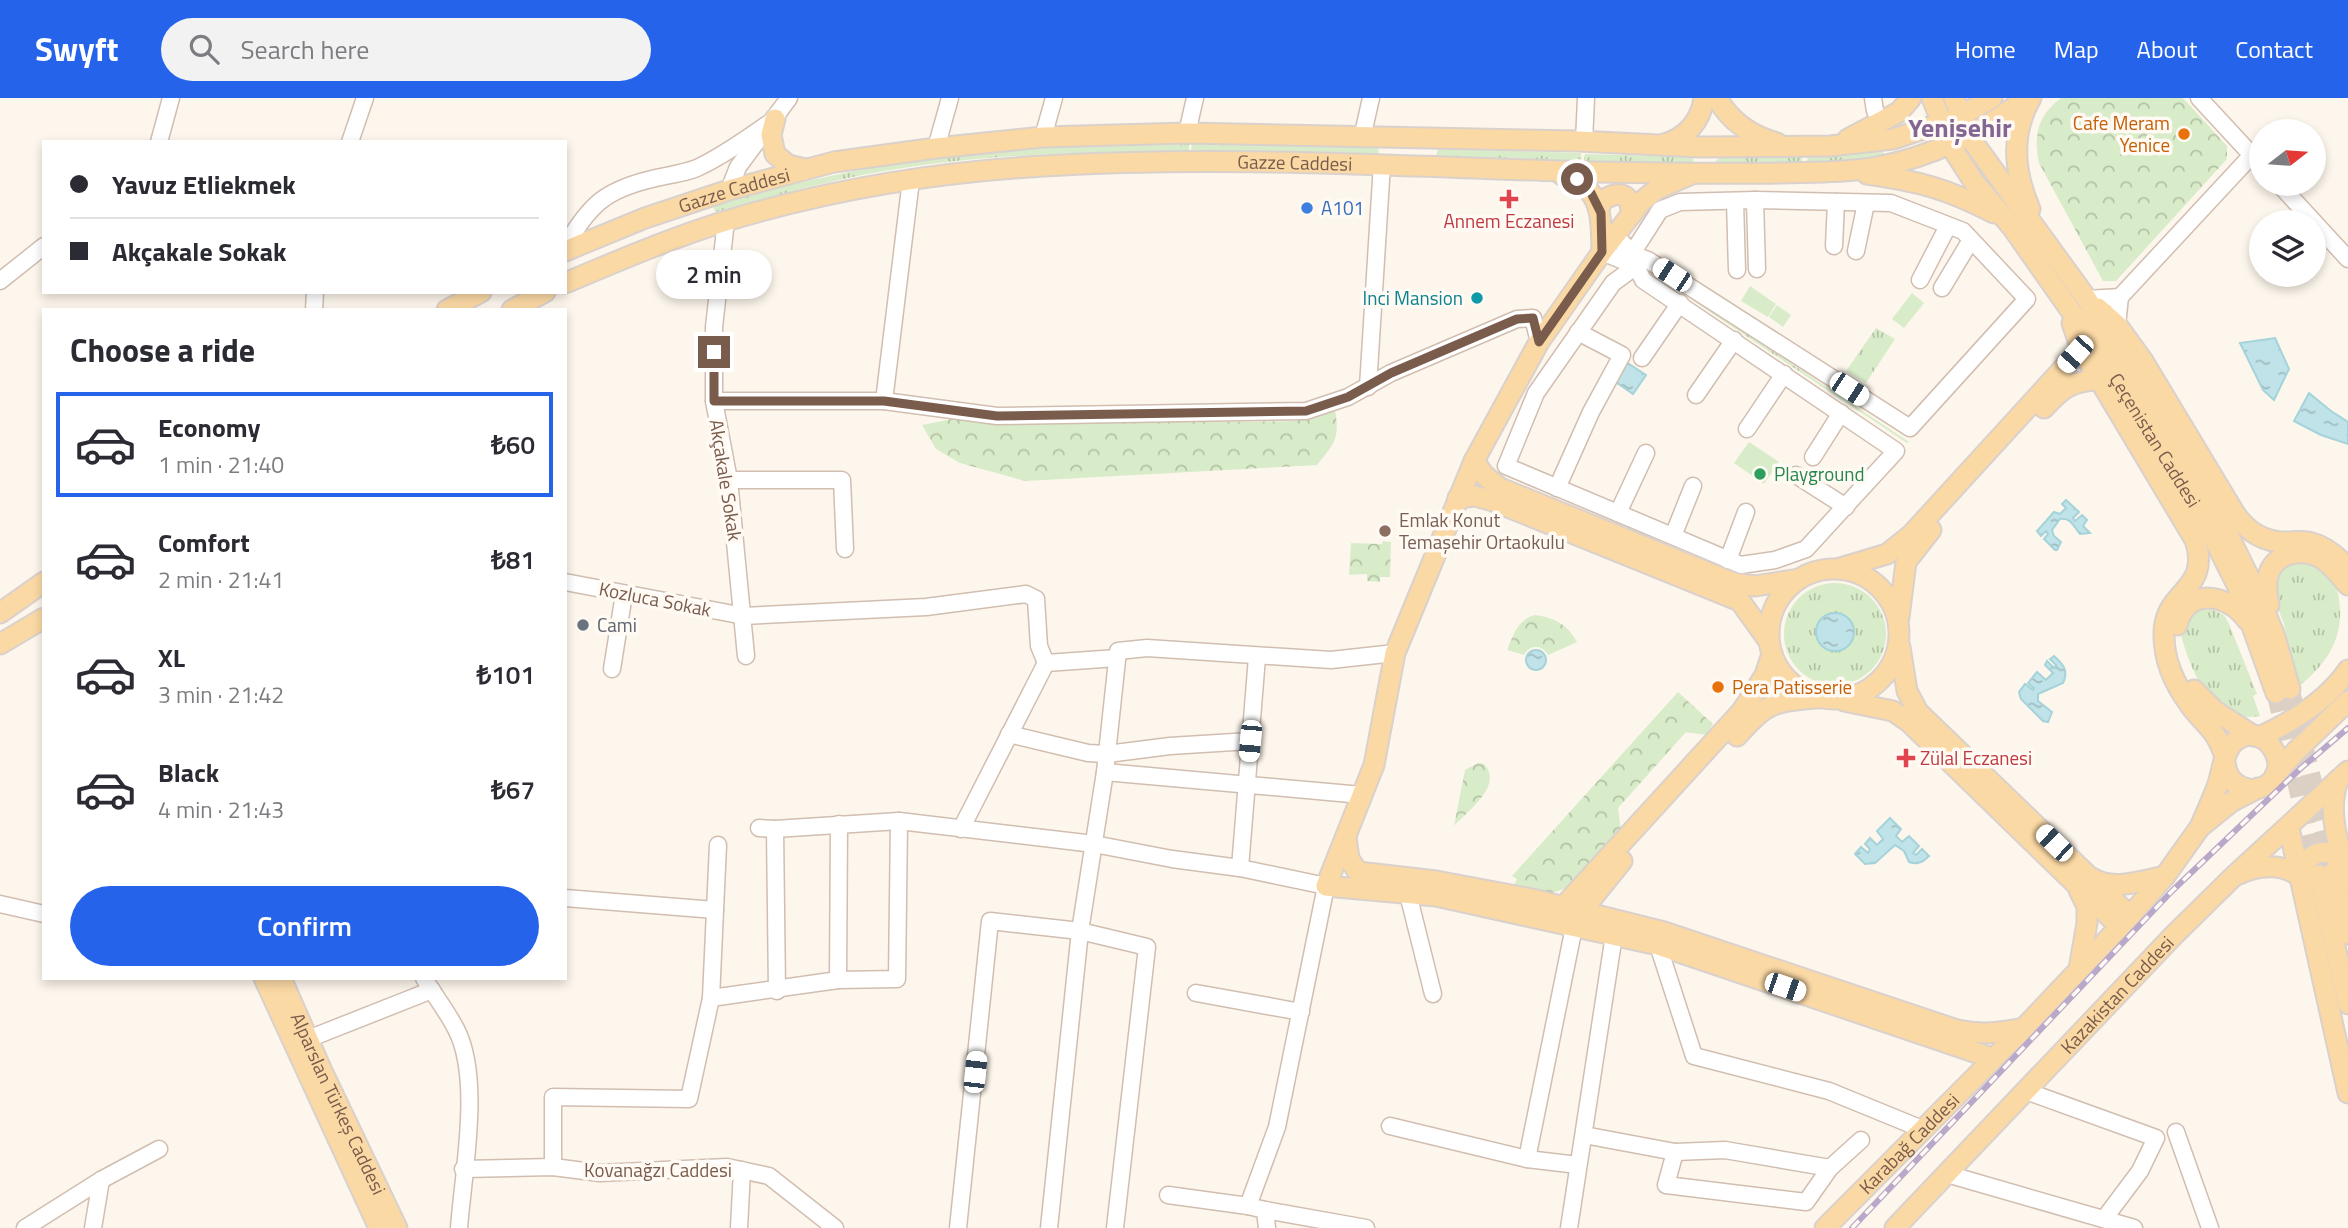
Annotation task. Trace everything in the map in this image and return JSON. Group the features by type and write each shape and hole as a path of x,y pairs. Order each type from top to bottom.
{"main road":[{"path":"1660,145 1685,135 1695,122 1704,98"},
{"path":"1717,98 1727,113 1744,128 1762,139 1792,147"},
{"path":"1834,146 1899,112 1912,98"},
{"name":"Çeçenistan Caddesi","path":"1932,98 1950,144 1974,182 2005,218 2104,358 2203,517 2266,636"},
{"name":"Gazze Caddesi","path":"567,248 645,218 805,169 834,162 936,148 1043,137 1186,134 1660,145 1834,146 1893,139 1941,122 1958,107 1992,98"},
{"path":"2028,98 2016,142 2016,160 2024,195 2043,239"},
{"name":"Gazze Caddesi","path":"567,283 726,221 827,196 911,180 1040,166 1181,160 1692,174 1844,171 1916,158 1970,134 2028,98"},
{"name":"Çeçenistan Caddesi","path":"1958,107 1989,166 2087,299 2217,512 2247,571 2283,691"},
{"path":"775,119 771,135 775,154 788,164 805,169"},
{"path":"1526,170 1577,179 1590,191 1599,208 1602,252"},
{"path":"1844,171 1914,180 1957,194 2005,218"},
{"path":"1326,886 1374,765 1395,653 1474,461 1539,342 1602,252 1657,189 1692,174"},
{"path":"1599,208 1602,200 1615,194 1621,195 1629,202 1632,215"},
{"path":"451,308 477,294"},
{"path":"516,308 541,294"},
{"path":"2087,299 2118,325 2143,361 2235,514 2247,528 2269,540 2317,544 2348,568"},
{"path":"2064,302 2081,349 2189,531 2198,551 2198,573 2166,614 2164,636 2168,662 2178,686 2192,707 2217,734 2227,774 2235,783 2246,789 2259,788"},
{"path":"1573,915 1742,711 1765,675 1773,612 1783,593 1799,579 1818,570 1839,569 1887,554 1911,535 2081,349"},
{"path":"2049,849 1918,712 1907,691 1899,643 1899,621 1906,562 1919,543 2059,391 2075,382 2098,380"},
{"path":"1474,461 1483,475 1500,488 1734,583 1755,586 1799,579"},
{"path":"1458,498 1475,496 1493,501 1740,601 1770,647 1782,673 1798,688 1818,698"},
{"path":"2266,636 2267,577 2280,559 2293,553 2313,555 2331,566 2348,585"},
{"path":"1839,569 1860,574 1878,585 1891,601 1899,621"},
{"path":"0,614 42,583"},
{"path":"2266,636 2239,610 2225,601 2208,598 2186,608 2180,615 2176,633 2179,657 2193,689 2215,711 2270,743 2278,764 2274,776"},
{"path":"0,644 41,621"},
{"path":"1840,700 1861,694 1879,682 1892,664 1899,643"},
{"path":"2200,827 2229,748 2236,741 2282,726 2308,709 2336,685 2348,670"},
{"path":"1573,915 1759,713 1771,705 1818,698 1893,711 1909,722 2125,922"},
{"path":"2200,827 2231,802 2268,784 2297,750 2348,701"},
{"path":"2343,776 2333,795 2329,873 2348,1093"},
{"name":"Kazakistan Caddesi","path":"1895,1228 2234,876 2343,776"},
{"path":"2309,807 2323,810 2333,818"},
{"name":"Karabağ Caddesi","path":"1825,1228 2125,922 2165,876 2200,827"},
{"path":"2289,828 2329,873 2348,934"},
{"path":"1346,837 1356,880"},
{"path":"2234,876 2252,869 2271,867 2329,873"},
{"path":"2329,873 2348,1004"},
{"path":"2082,880 2110,885 2165,876"},
{"path":"1356,880 1408,894 1573,915 1664,932 1957,1030 1977,1034 2024,1028"},
{"path":"1326,886 1356,880 1436,881 1573,915 1614,935 1658,945 1992,1058"},
{"path":"2079,969 2087,923 2082,880"},
{"name":"Alparslan Türkeş Caddesi","path":"265,980 379,1228"},
{"name":"Alparslan Türkeş Caddesi","path":"282,980 397,1228"}],"street":[{"path":"160,140 171,98"},
{"path":"351,140 365,98"},
{"path":"729,191 738,167 789,98"},
{"path":"936,148 950,98"},
{"path":"1043,137 1054,98"},
{"path":"1186,134 1195,98"},
{"path":"1362,138 1371,98"},
{"path":"1584,142 1586,98"},
{"path":"2199,98 2249,152"},
{"path":"567,245 583,216 601,199 627,185 695,169 719,157 775,119"},
{"path":"1368,387 1382,164"},
{"path":"2118,325 2120,297 2249,167"},
{"path":"884,401 911,180"},
{"path":"2290,196 2348,259"},
{"path":"1755,200 1757,269"},
{"path":"1602,252 1634,259 1910,428 2027,299 1963,232 1891,203 1755,200 1680,202 1660,210 1634,259 1613,283 1536,393 1506,466 1741,565 1775,560 1807,549 1896,451 1643,280 1634,259 1615,236"},
{"path":"1735,201 1737,270"},
{"path":"1834,246 1836,202"},
{"path":"1856,251 1866,203"},
{"name":"Akçakale Sokak","path":"726,221 714,327 714,401 729,481 746,656"},
{"path":"1920,280 1948,226"},
{"path":"1942,288 1971,240"},
{"path":"0,281 42,248"},
{"path":"2087,299 2120,297"},
{"path":"1642,358 1680,303"},
{"path":"714,401 884,401 997,416 1306,411 1328,405 1391,373 1517,319 1533,318 1539,342"},
{"path":"1557,488 1591,412 1622,355 1578,332"},
{"path":"1696,395 1734,340"},
{"path":"1747,429 1784,374"},
{"path":"1813,457 1841,413"},
{"path":"1618,513 1646,453"},
{"path":"1796,475 1846,507"},
{"path":"729,481 842,480 845,549"},
{"path":"1673,536 1693,486"},
{"path":"1728,560 1746,512"},
{"name":"Kozluca Sokak","path":"567,582 744,616 926,607 1026,594 1036,599 1040,646 1046,663"},
{"path":"612,669 624,594"},
{"path":"1049,1228 1080,930 1105,772 1118,651 1147,648 1331,660 1395,653"},
{"path":"1240,868 1257,657"},
{"path":"961,829 1046,663 1117,658"},
{"path":"1009,734 1088,753 1107,754 1170,746 1250,741"},
{"path":"1105,772 1362,795"},
{"path":"711,998 838,980 897,979 899,821"},
{"path":"777,990 767,828 899,821 1094,844 1172,859 1240,868 1326,886 1277,1127 1248,1206"},
{"path":"838,980 839,824"},
{"path":"552,1167 552,1097 690,1099 711,998 718,845"},
{"path":"1408,894 1433,994"},
{"path":"567,898 715,910"},
{"path":"0,904 42,914"},
{"path":"1527,1159 1573,915"},
{"path":"958,1228 990,921 1080,930 1147,947 1115,1228"},
{"path":"1569,1228 1614,935"},
{"path":"1658,945 1694,1056 1829,1091 1922,1129"},
{"path":"308,1039 428,984 457,1031 468,1068 470,1108 459,1228"},
{"path":"1196,993 1301,1012"},
{"path":"2025,1091 2156,1138 2140,1171 2104,1219"},
{"path":"1390,1126 1527,1159 1578,1165"},
{"path":"2176,1132 2210,1228"},
{"path":"1584,1135 1675,1152 1725,1150 1830,1168"},
{"path":"1675,1152 1666,1185 1806,1202 1830,1168 1860,1140"},
{"path":"25,1228 101,1180 159,1149"},
{"name":"Kovanağzı Caddesi","path":"463,1169 552,1167 600,1173 727,1167 769,1176 829,1226"},
{"path":"739,1228 742,1170"},
{"path":"1947,1174 2134,1228"},
{"path":"93,1228 101,1180"},
{"path":"1168,1195 1265,1209 1333,1225 1366,1228"},
{"path":"1265,1209 1267,1228"}],"green space":[{"path":"2061,98 2183,98 2227,146 2227,159 2116,281 2103,281 2039,163 2039,126 2047,111"},
{"path":"1192,143 1378,147 1379,154 1191,150"},
{"path":"1880,143 1887,164 1806,165 1808,157 1847,154"},
{"path":"1189,144 1189,151 1023,156 923,165 845,179 715,212 713,205 854,171 961,154 1045,147"},
{"path":"1438,149 1581,153 1582,161 1436,156"},
{"path":"1585,154 1693,157 1693,164 1584,161"},
{"path":"1802,157 1802,163 1715,162 1719,158"},
{"path":"1639,262 1909,442 1638,264"},
{"path":"1750,286 1776,304 1768,317 1741,301"},
{"path":"1912,293 1924,303 1904,328 1892,319"},
{"path":"1777,305 1791,315 1783,327 1769,317"},
{"path":"1876,328 1895,339 1866,383 1846,371"},
{"path":"1335,410 1335,440 1317,465 1025,481 960,463 936,449 922,425 952,419 1292,421"},
{"name":"Playground","path":"1749,442 1779,462 1764,484 1734,463"},
{"path":"1383,541 1391,542 1390,577 1380,577 1380,582 1367,581 1367,574 1349,575 1351,543 1382,544"},
{"path":"2311,557 2336,585 2339,629 2329,654 2299,686 2294,679 2284,624 2270,588 2271,565"},
{"path":"1835,583 1854,587 1871,598 1882,615 1886,634 1882,653 1871,670 1854,681 1835,685 1816,681 1799,670 1788,653 1784,634 1788,615 1799,598 1816,587"},
{"path":"2205,606 2224,615 2229,624 2257,694 2253,696 2260,716 2242,716 2227,712 2204,690 2196,676 2179,629 2187,613"},
{"path":"1535,615 1560,623 1577,642 1548,655 1543,649 1536,647 1529,649 1524,655 1507,650 1520,624"},
{"path":"1678,692 1713,724 1706,735 1686,732 1618,808 1621,831 1567,888 1549,894 1514,885 1517,879 1512,876"},
{"path":"1478,763 1484,764 1489,772 1487,789 1454,826 1465,770"}],"water":[{"path":"2275,338 2289,369 2274,400 2263,390 2240,343"},
{"path":"1626,362 1646,375 1633,394 1613,380"},
{"path":"2309,393 2348,422 2348,444 2321,435 2294,421"},
{"path":"2066,500 2079,512 2073,518 2075,521 2082,515 2087,520 2083,526 2090,533 2080,534 2070,521 2060,519 2052,530 2061,542 2055,550 2044,539 2048,534 2046,531 2041,536 2037,531 2054,512 2060,514 2066,508 2062,504"},
{"path":"1835,613 1848,619 1854,632 1848,645 1835,651 1822,645 1816,632 1822,619"},
{"path":"1532,650 1540,650 1546,660 1540,670 1532,670 1526,664 1526,656"},
{"path":"2054,656 2062,665 2065,675 2063,683 2038,694 2038,701 2052,712 2048,722 2043,721 2021,699 2019,692 2025,684 2033,690 2028,683 2037,672 2046,680 2053,673 2045,665 2047,661 2054,668 2056,665 2050,659"},
{"path":"1890,818 1901,829 1896,836 1902,842 1909,836 1919,846 1913,853 1916,855 1922,849 1929,856 1925,860 1909,862 1904,851 1895,845 1875,863 1865,864 1855,854 1861,847 1868,853 1870,849 1865,844 1870,838 1877,845 1883,839 1877,831"}],"tunnel":[{"path":"2290,689 2333,867"},
{"path":"2276,693 2317,870"}],"railway":[{"path":"1852,1228 2172,891 2300,769 2348,728"}],"place":[{"name":"Cafe Meram Yenice","path":"2184,134"},
{"name":"Annem Eczanesi","path":"1509,199"},
{"name":"A101","path":"1307,208"},
{"name":"Inci Mansion","path":"1477,298"},
{"name":"Playground","path":"1760,474"},
{"name":"Emlak Konut Temaşehir Ortaokulu","path":"1385,531"},
{"name":"Cami","path":"583,625"},
{"name":"Pera Patisserie","path":"1718,687"},
{"name":"Zülal Eczanesi","path":"1906,758"}],"district":[{"name":"Yenişehir","path":"1960,128"}],"route":[{"path":"714,352 714,401 884,401 997,416 1306,411 1348,397 1391,373 1506,322 1525,317 1533,318 1539,342 1602,252 1601,213 1597,201 1577,179"}]}
